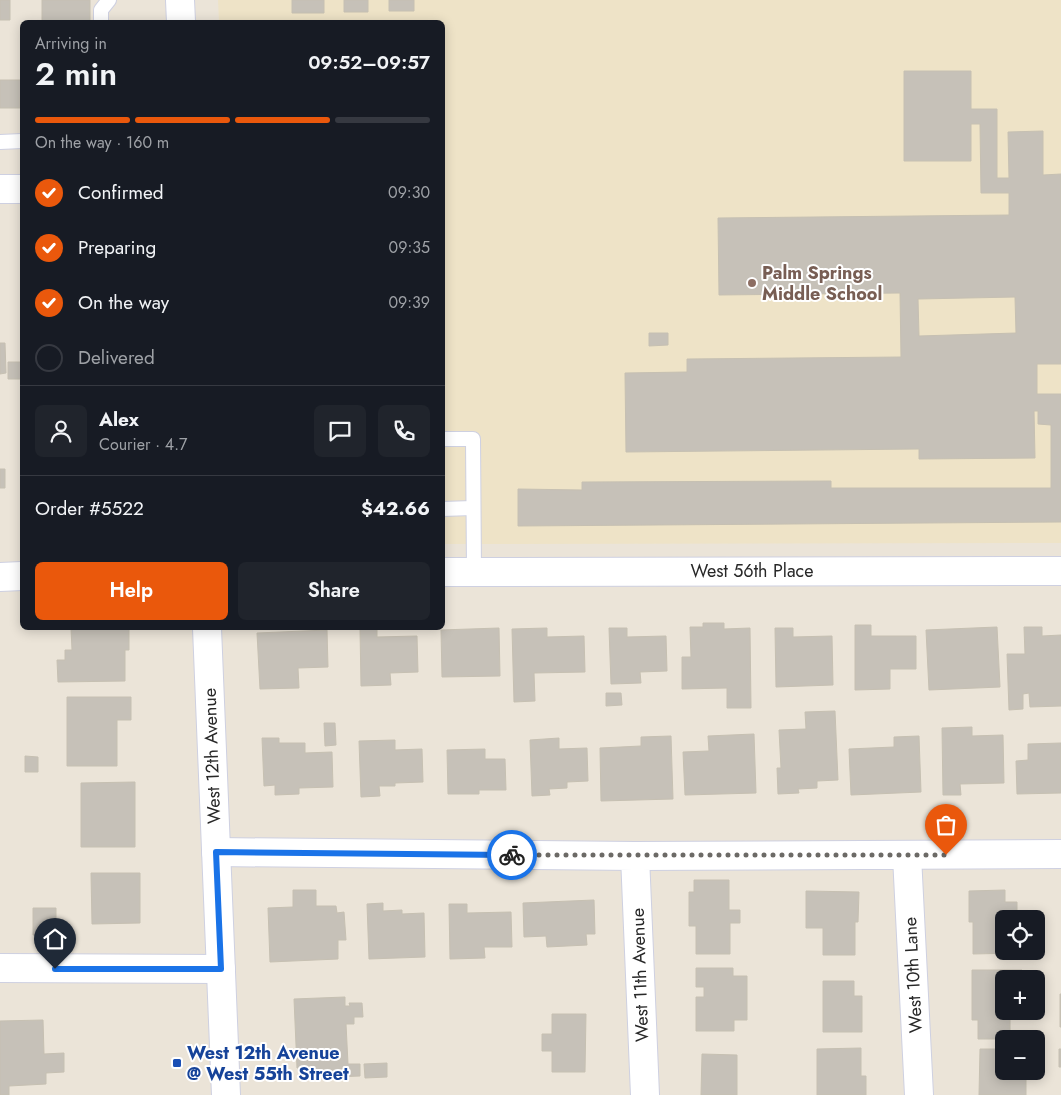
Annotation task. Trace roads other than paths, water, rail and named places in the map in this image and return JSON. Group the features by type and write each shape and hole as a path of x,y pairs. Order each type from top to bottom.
{"street":[{"path":"180,0 181,20"},
{"path":"0,189 20,189"},
{"name":"West 56th Place","path":"445,572 1061,571"},
{"path":"0,576 20,576"},
{"name":"West 12th Avenue","path":"207,630 226,1095"},
{"path":"216,852 635,856 1061,854"},
{"name":"West 11th Avenue","path":"635,856 646,1095"},
{"name":"West 10th Lane","path":"907,856 919,1095"},
{"path":"0,968 221,969"}],"lane":[{"path":"101,20 101,10 109,0"},
{"path":"0,142 20,141"},
{"path":"445,439 473,439 474,572"},
{"path":"445,509 473,508"}],"place":[{"name":"Palm Springs Middle School","path":"752,283"},
{"name":"West 12th Avenue @ West 55th Street","path":"177,1063"}]}
